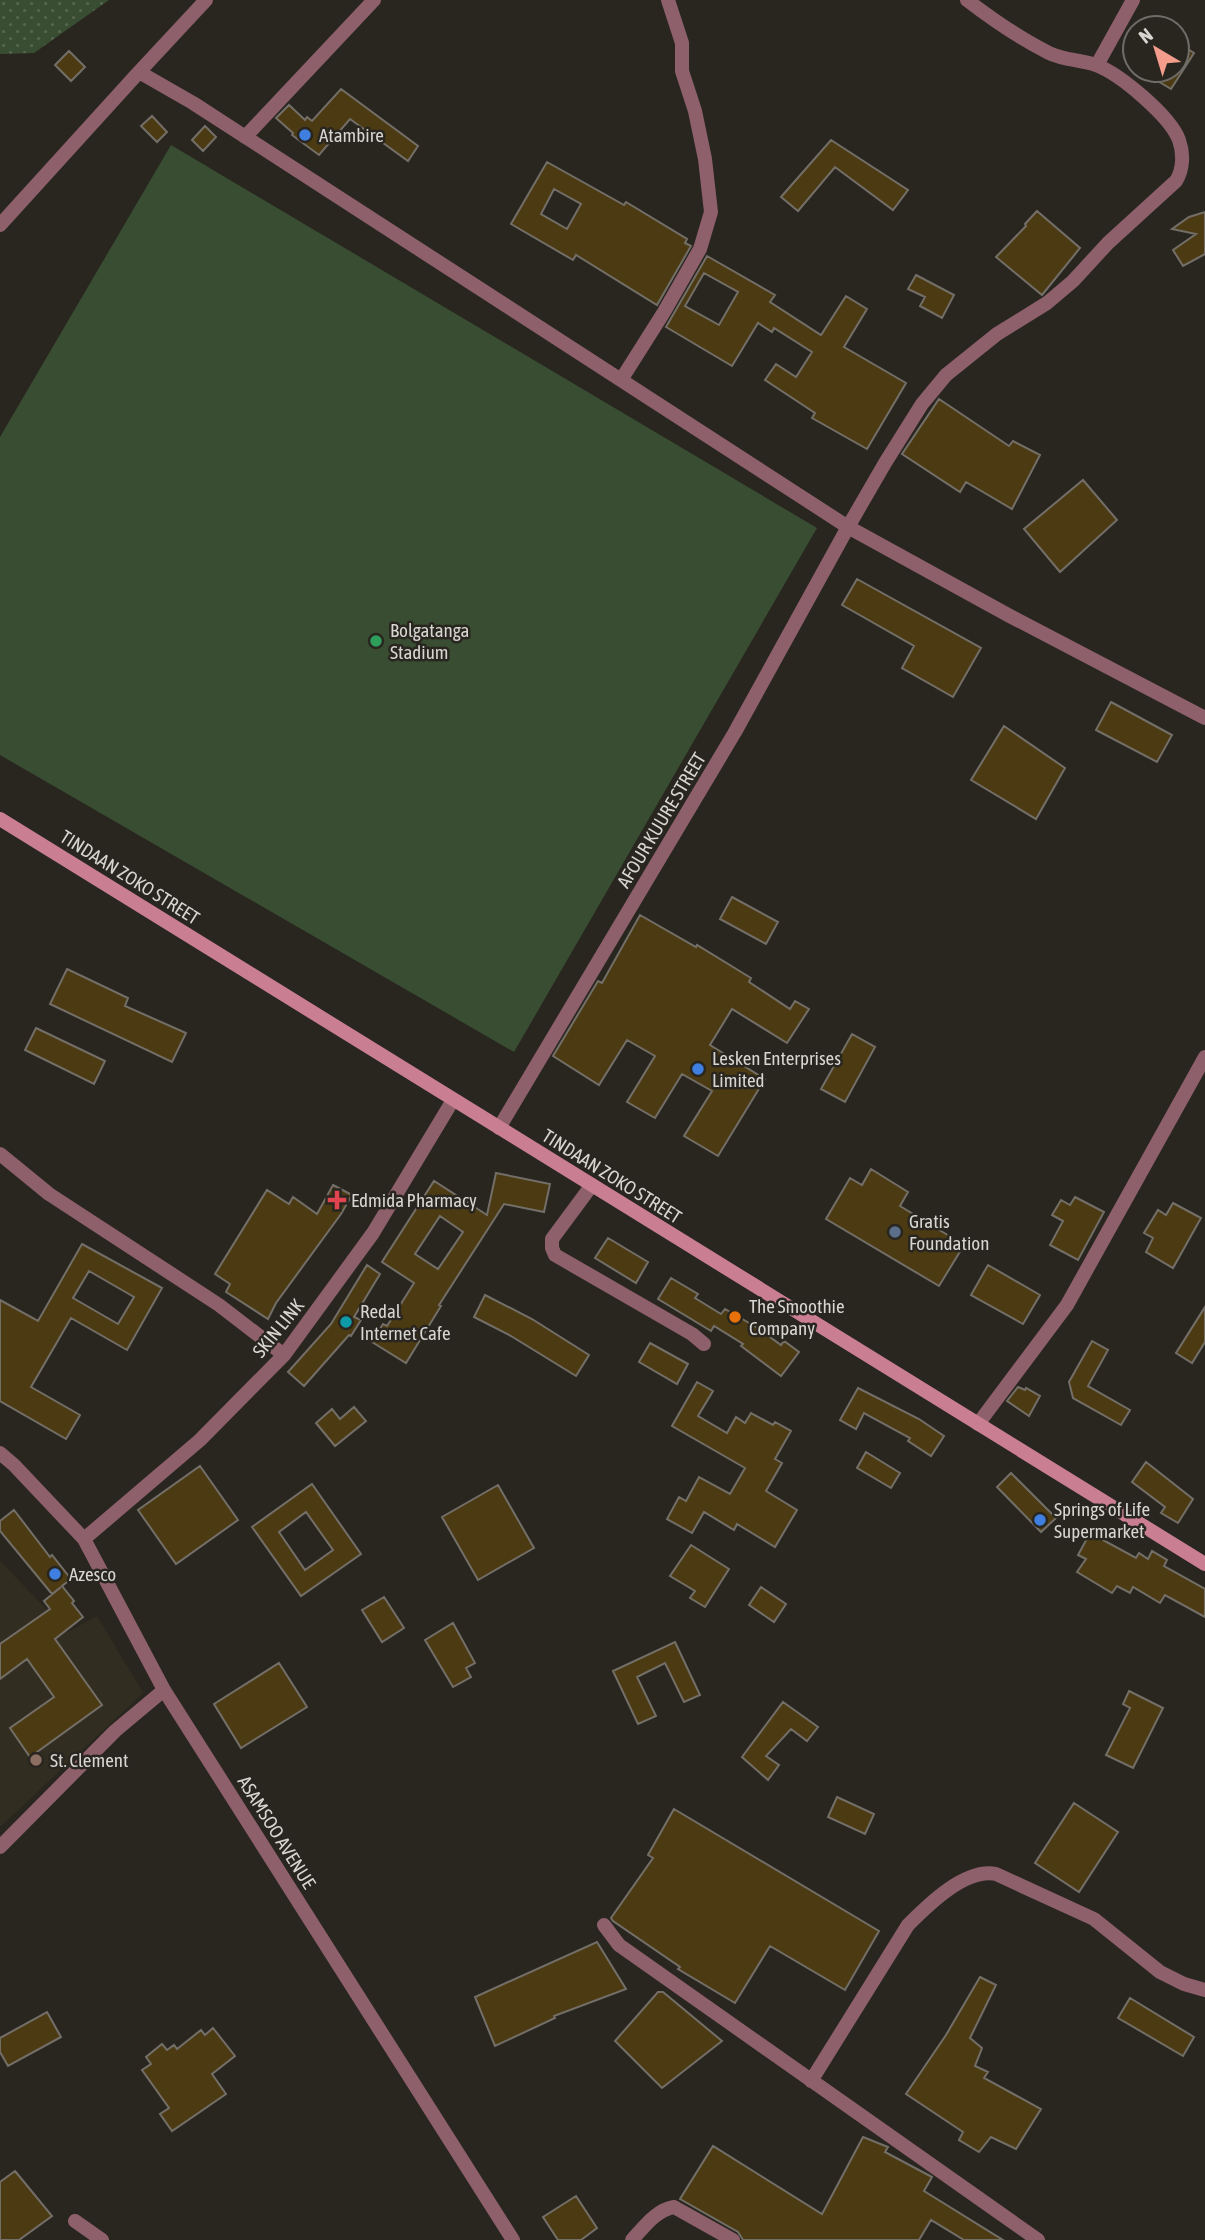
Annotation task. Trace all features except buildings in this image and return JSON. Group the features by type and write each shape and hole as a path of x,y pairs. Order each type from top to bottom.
{"main road":[{"name":"TINDAAN ZOKO STREET","path":"0,819 1205,1564"}],"street":[{"path":"0,225 206,0"},
{"path":"245,137 374,0"},
{"path":"621,380 700,249 711,212 705,159 695,111 682,71 682,43 668,0"},
{"path":"967,0 1006,30 1052,55 1097,65 1133,0"},
{"name":"AFOUR KUURE STREET","path":"499,1128 735,732 848,527 922,404 946,375 997,334 1073,282 1108,243 1176,181 1183,171 1179,141 1161,113 1128,84 1097,65"},
{"path":"139,72 245,137 848,527 1008,615 1205,718"},
{"path":"978,1424 1067,1305 1205,1057"},
{"name":"SKIN LINK","path":"84,1539 200,1440 284,1355 373,1233 453,1100"},
{"path":"0,1154 49,1194 219,1305 284,1355"},
{"path":"592,1185 552,1239 555,1255 692,1334 704,1344"},
{"name":"ASAMSOO AVENUE","path":"0,1453 84,1539 164,1690 513,2240"},
{"path":"0,1847 115,1731 164,1690"},
{"path":"811,2081 908,1925 954,1886 979,1874 996,1874 1094,1919 1160,1972 1184,1984 1205,1990"},
{"path":"604,1925 619,1945 1038,2240"},
{"path":"632,2240 658,2214 674,2207 733,2240"},
{"path":"75,2221 102,2240"}],"shaded area":[{"name":"St. Clement","path":"0,1561 68,1632 97,1616 143,1693 0,1827"}],"green space":[{"path":"0,0 109,0 34,53 0,54"},
{"name":"Bolgatanga Stadium","path":"171,145 817,528 514,1052 0,755 0,437"}],"place":[{"name":"Atambire","path":"305,135"},
{"name":"Bolgatanga Stadium","path":"376,641"},
{"name":"Lesken Enterprises Limited","path":"698,1069"},
{"name":"Edmida Pharmacy","path":"337,1200"},
{"name":"Gratis Foundation","path":"895,1232"},
{"name":"The Smoothie Company","path":"735,1317"},
{"name":"Redal Internet Cafe","path":"346,1322"},
{"name":"Springs of Life Supermarket","path":"1040,1520"},
{"name":"Azesco","path":"55,1574"},
{"name":"St. Clement","path":"36,1760"}]}
